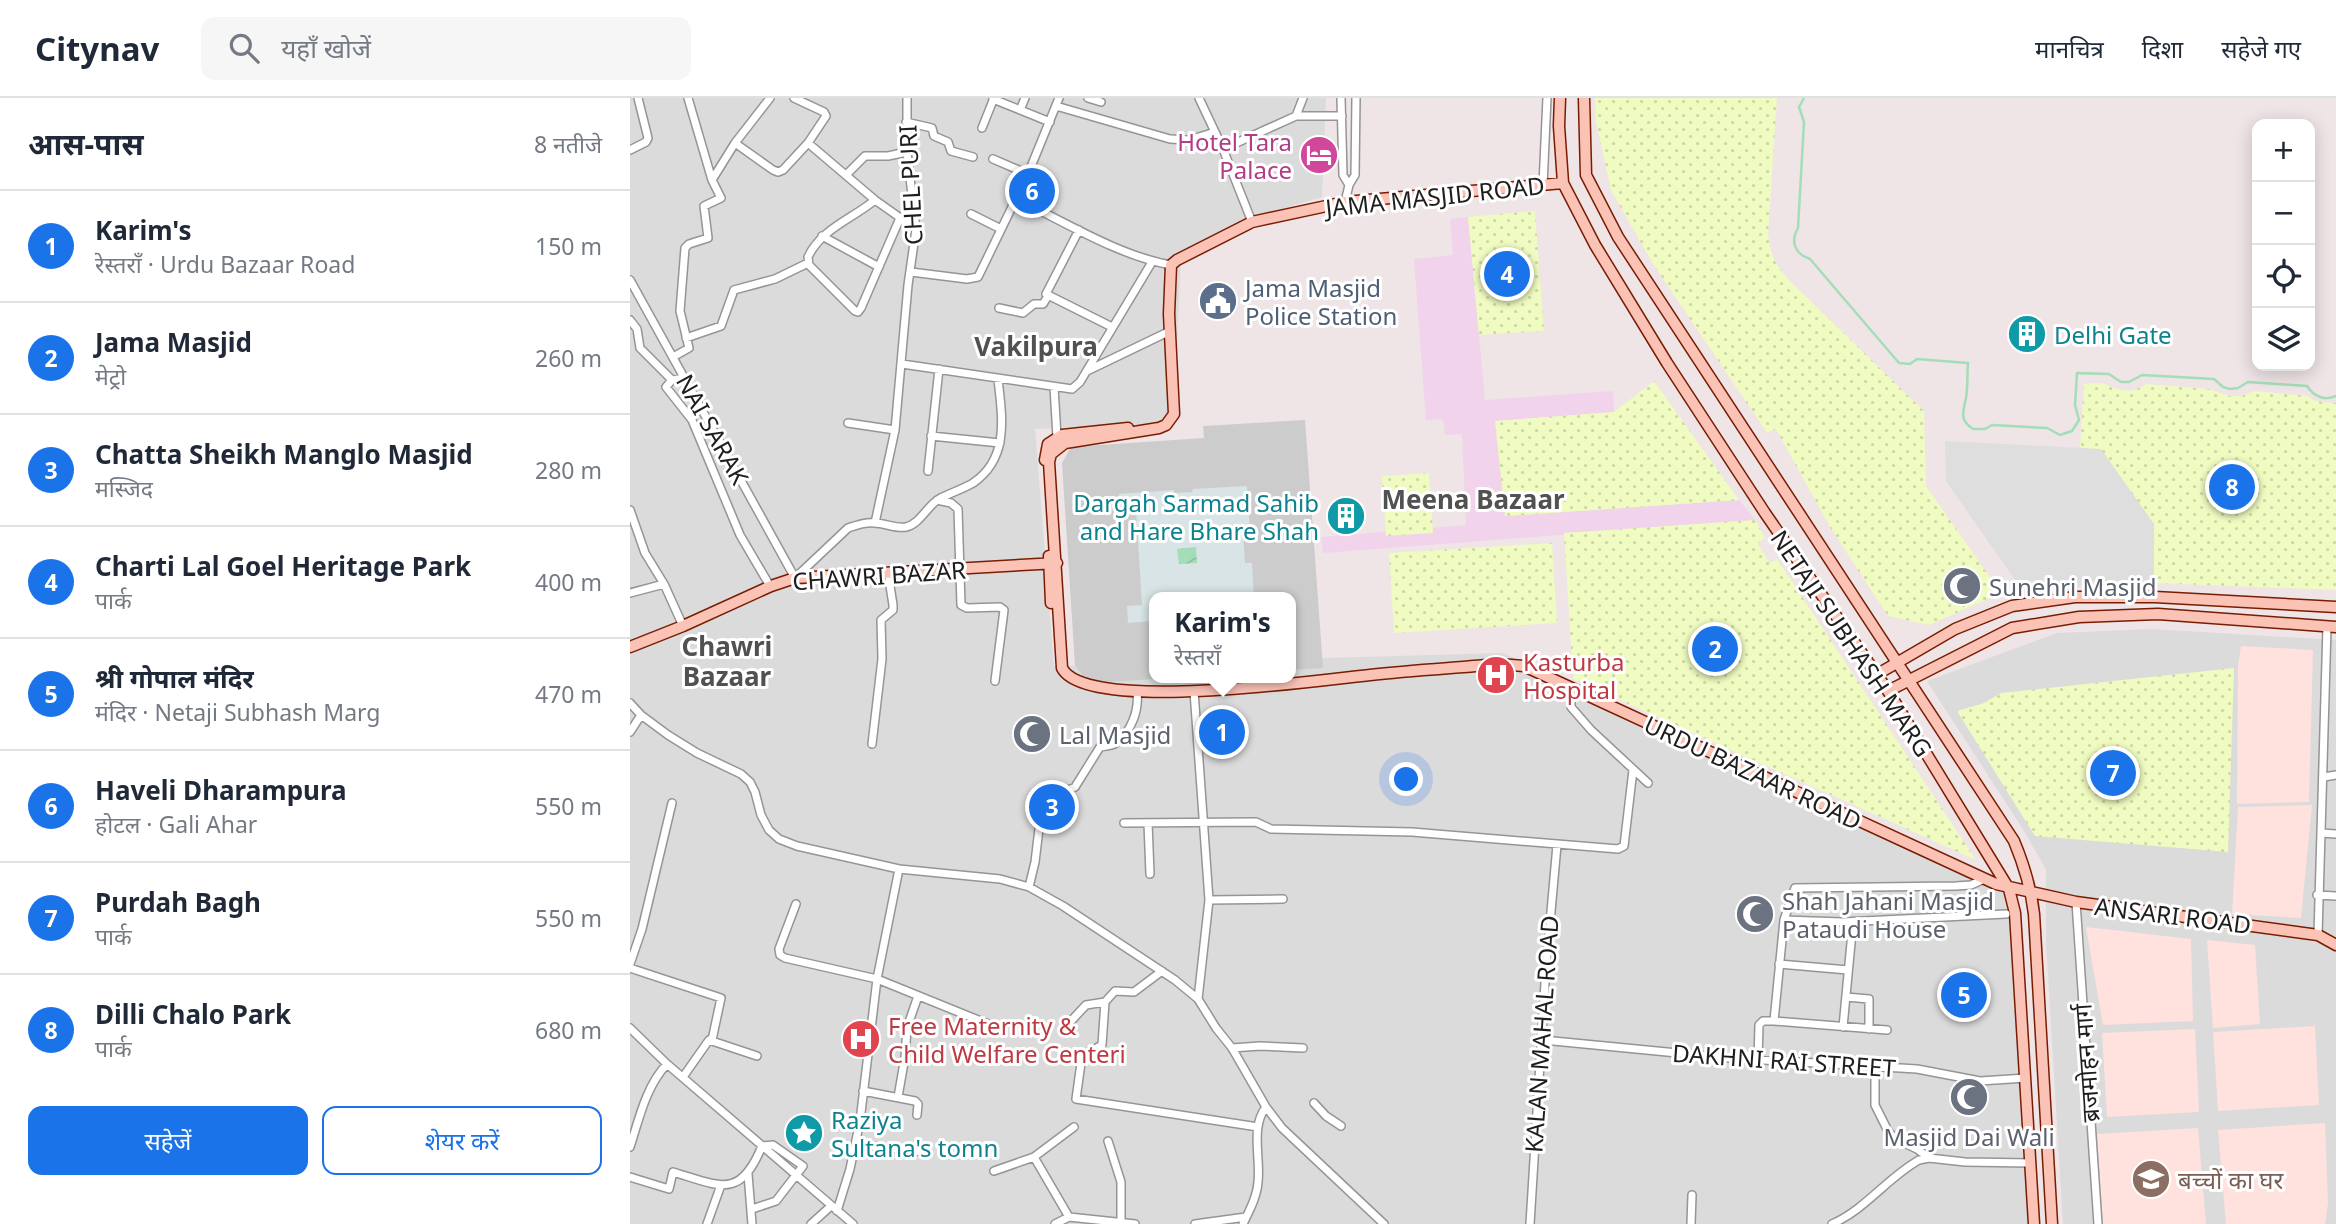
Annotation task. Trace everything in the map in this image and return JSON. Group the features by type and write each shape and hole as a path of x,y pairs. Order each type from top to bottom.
{"main road":[{"name":"NETAJI SUBHASH MARG","path":"1560,98 1563,183 1595,245 1667,363 1888,691 2009,889 2015,913 2034,1224"},
{"name":"NETAJI SUBHASH MARG","path":"1584,98 1586,175 1618,237 2014,841 2025,866 2032,892 2052,1224"},
{"name":"JAMA MASJID ROAD","path":"1171,265 1252,222 1345,202 1563,183"},
{"path":"1053,563 1049,462 1051,454 1065,443 1129,434 1166,425 1174,414 1170,331 1171,265"},
{"path":"1053,563 1043,472 1048,444 1057,437 1112,429 1141,430"},
{"name":"CHAWRI BAZAR","path":"630,647 770,586 795,578 1053,563"},
{"name":"URDU BAZAAR ROAD","path":"1053,563 1056,670 1061,679 1091,687 1137,692 1194,691 1288,683"},
{"path":"1876,675 1955,629 2012,606 2063,599 2155,597 2336,607"},
{"path":"1888,691 2012,628 2079,617 2158,614 2332,627"},
{"name":"URDU BAZAAR ROAD","path":"1296,682 1512,664 1540,671 2009,889"},
{"name":"ANSARI ROAD","path":"2009,889 2076,902 2318,935 2336,945"}],"street":[{"path":"630,150 646,142 648,138 638,98"},
{"path":"673,357 688,350 680,311 684,252 689,244 709,236 704,206 721,198 712,180 688,98"},
{"path":"712,180 735,143 770,98"},
{"path":"735,143 778,172 783,170 808,143 826,115 794,98"},
{"name":"CHEL PURI","path":"875,523 895,430 916,229 907,152 907,98"},
{"path":"1020,110 1025,98"},
{"path":"1088,98 1101,102"},
{"path":"1199,98 1252,222"},
{"path":"1296,116 1303,98"},
{"path":"1342,98 1343,175 1349,185"},
{"path":"1345,202 1349,185 1355,175 1356,98"},
{"path":"1543,185 1547,98"},
{"path":"982,128 993,99 1050,122"},
{"path":"911,272 976,279 981,274 1017,199 1058,102 1170,139 1189,139 1215,132"},
{"path":"1223,149 1296,116 1342,116"},
{"path":"906,122 932,128 934,136 948,142 951,151 973,157"},
{"path":"808,143 875,200 916,229"},
{"path":"847,174 865,156 888,156 907,152"},
{"path":"993,159 1028,174"},
{"path":"1017,199 1152,262 1171,265"},
{"path":"808,263 809,253 822,236 875,200"},
{"path":"971,214 1001,229"},
{"path":"808,263 858,312 900,218"},
{"path":"1079,230 1045,292 1048,296 1112,327"},
{"path":"822,236 879,267"},
{"path":"902,365 1068,389 1076,387 1152,262"},
{"path":"686,338 721,326 734,290 775,279 808,263"},
{"name":"NAI SARAK","path":"630,280 795,578"},
{"path":"999,308 1023,313 1034,304 1043,304 1048,296"},
{"path":"630,320 637,329 640,348 672,380"},
{"path":"630,334 637,329"},
{"path":"1087,371 1170,331"},
{"path":"928,471 939,369"},
{"path":"685,378 672,380 666,387 692,420 740,535 770,586"},
{"path":"795,578 848,528 875,523 906,527 914,524 937,500 972,483 987,471 998,454 1000,443 1002,416 998,379"},
{"path":"1054,387 1057,437"},
{"path":"848,423 895,430"},
{"path":"931,436 1000,443"},
{"path":"937,500 951,503 958,509 961,605 968,608 1000,607 1004,610 995,681"},
{"path":"630,510 645,553 664,584 683,626"},
{"path":"872,744 882,659 881,620 892,610 893,605 888,573"},
{"path":"630,593 664,584"},
{"path":"2318,935 2317,895 2332,627"},
{"path":"1571,687 1571,707 1591,730 1648,783"},
{"path":"1194,691 1209,900 1198,999"},
{"path":"1029,887 1045,792 1066,791 1075,787 1100,747 1115,744 1119,740 1136,713 1137,692"},
{"path":"630,703 640,715 697,753 740,774 750,782 761,815 769,830 779,839 797,846 899,869 1000,879 1029,887 1162,971 1198,999 1282,1128 1384,1224"},
{"path":"630,732 640,715"},
{"path":"1124,823 1256,822 1271,829 1491,837 1556,845 1622,848 1633,770"},
{"path":"2324,777 2336,775"},
{"path":"672,803 642,929 630,966 721,998 712,1040"},
{"path":"1148,823 1150,874"},
{"path":"2321,833 2336,834"},
{"name":"KALAN MAHAL ROAD","path":"1530,1224 1556,845"},
{"path":"811,1224 834,1209 856,1144 877,979 899,869"},
{"path":"1774,1021 1784,920 1795,888 1956,887 1971,885 1984,879"},
{"path":"2317,895 2336,896"},
{"path":"1209,900 1283,899"},
{"name":"ब्रजमोहन मार्ग","path":"2076,902 2098,1224"},
{"path":"796,904 779,949 780,955 877,979 1003,1030"},
{"path":"1784,920 1853,922 2006,914"},
{"path":"1843,1027 1853,922"},
{"path":"1779,964 1848,970"},
{"path":"1162,971 1135,992 1115,991 1105,1002 1102,1045 1082,1056 1076,1099 1258,1127"},
{"path":"898,1097 907,1028 918,996"},
{"path":"1846,997 1869,999 1868,1029"},
{"path":"1072,1020 1086,1005 1105,1002"},
{"path":"1758,1059 1759,1025 1763,1021 1887,1030"},
{"path":"630,1028 667,1064 853,1224"},
{"path":"683,1077 707,1042 712,1040 757,1056"},
{"name":"DAKHNI RAI STREET","path":"1543,1040 1758,1059 1917,1069 1980,1081 2026,1078"},
{"path":"1232,1048 1303,1048"},
{"path":"630,1147 648,1094 657,1074 667,1064"},
{"path":"1875,1066 1875,1103 1888,1131 1929,1158"},
{"path":"863,1091 917,1102 917,1115"},
{"path":"1314,1103 1340,1126"},
{"path":"1195,1224 1245,1220 1258,1184 1258,1127 1260,1116 1266,1107"},
{"path":"994,1171 1034,1157 1074,1127"},
{"path":"1108,1141 1121,1182 1121,1222"},
{"path":"856,1144 923,1152"},
{"path":"630,1177 669,1189 673,1172 721,1185 737,1182 748,1174 762,1146"},
{"path":"1034,1157 1069,1217"},
{"path":"1832,1224 1845,1219 1864,1205 1912,1164 1929,1158 1965,1162 2031,1163"},
{"path":"748,1174 752,1224"},
{"path":"752,1209 776,1201 796,1174"},
{"path":"707,1224 721,1185"},
{"path":"1691,1224 1692,1195"},
{"path":"1055,1224 1069,1217 1135,1224"}],"shaded area":[{"path":"630,98 1326,98 1322,197 1241,221 1181,259 1173,423 1035,429 1054,666 1149,663 1149,683 1296,683 1296,659 1503,653 2016,886 2029,1224 630,1224"},
{"path":"1595,98 1777,98 1768,234 1775,261 1793,284 1924,411 1926,486 2001,593 1929,625 1888,616 1830,527 1776,429 1767,433 1653,264 1611,190 1596,122"},
{"path":"1535,211 1544,331 1479,335 1468,217"},
{"name":"Meena Bazaar","path":"1468,217 1485,400 1613,391 1614,412 1496,421 1505,516 1739,500 1755,520 1323,553 1321,537 1466,525 1462,434 1445,435 1443,419 1426,420 1414,259 1453,255 1450,219"},
{"path":"1654,381 1739,500 1505,516 1495,421 1614,412"},
{"path":"2084,384 2102,384 2127,390 2146,384 2209,389 2230,396 2242,396 2254,391 2308,396 2315,401 2336,403 2336,590 2154,583 2154,524 2080,447"},
{"path":"1305,420 1323,668 1296,670 1296,592 1149,592 1149,679 1088,683 1075,665 1062,463 1071,447 1204,438 1203,426"},
{"path":"1945,441 2101,449 2154,524 2154,583 2022,590 1946,481"},
{"path":"1429,473 1433,533 1386,536 1382,476"},
{"path":"1247,486 1250,532 1243,532 1245,563 1252,563 1254,592 1149,592 1149,621 1128,623 1127,606 1142,605 1136,509 1120,509 1119,494 1174,490 1174,493 1192,492 1193,489"},
{"path":"1755,520 1765,538 1757,543 1770,563 1777,559 1976,860 1573,679 1564,533"},
{"path":"1552,543 1557,623 1394,633 1389,553"},
{"path":"2152,629 2336,640 2336,1224 2063,1224 2046,942 2046,870 2026,834 1927,681 2057,633"},
{"path":"2241,646 2313,650 2309,802 2237,804 2238,666"},
{"path":"2234,668 2228,852 2035,836 1957,711 1984,703 2001,693"},
{"path":"2312,805 2301,918 2232,914 2238,807"},
{"path":"2086,927 2191,939 2193,1021 2103,1025"},
{"path":"2207,940 2255,945 2260,1024 2213,1028"},
{"path":"2315,1026 2319,1105 2218,1111 2213,1032"},
{"path":"2195,1029 2199,1112 2107,1117 2102,1033"},
{"path":"2325,1123 2328,1203 2325,1224 2226,1224 2218,1130"},
{"name":"बच्चों का घर","path":"2198,1128 2206,1224 2103,1224 2097,1134"}],"water":[{"path":"1196,547 1197,563 1179,564 1177,549"}],"waterway":[{"path":"1804,98 1799,107 1804,122 1795,247 1810,259 1899,363 1910,364 1917,359 1968,363 1963,415 1973,429 1985,429 1992,425 2047,428 2060,435 2072,431 2079,420 2075,405 2077,373 2109,374 2121,382 2129,382 2142,375 2214,379 2230,389 2248,382 2307,386 2320,397 2336,396"}],"place":[{"name":"Hotel Tara Palace","path":"1319,155"},
{"name":"Haveli Dharampura","path":"1032,191"},
{"name":"Charti Lal Goel Heritage Park","path":"1507,274"},
{"name":"Jama Masjid Police Station","path":"1218,301"},
{"name":"Delhi Gate","path":"2027,334"},
{"name":"Dilli Chalo Park","path":"2232,487"},
{"name":"Dargah Sarmad Sahib and Hare Bhare Shah","path":"1346,516"},
{"name":"Sunehri Masjid","path":"1962,586"},
{"name":"Jama Masjid","path":"1715,649"},
{"name":"Kasturba Hospital","path":"1496,675"},
{"name":"Karim's","path":"1222,732"},
{"name":"Lal Masjid","path":"1032,734"},
{"name":"Purdah Bagh","path":"2113,773"},
{"name":"Chatta Sheikh Manglo Masjid","path":"1052,807"},
{"name":"Shah Jahani Masjid Pataudi House","path":"1755,914"},
{"name":"श्री गोपाल मंदिर","path":"1964,995"},
{"name":"Free Maternity & Child Welfare Centeri","path":"861,1039"},
{"name":"Masjid Dai Wali","path":"1969,1097"},
{"name":"Raziya Sultana's tomn","path":"804,1133"},
{"name":"बच्चों का घर","path":"2151,1179"}],"district":[{"name":"Vakilpura","path":"1036,346"},
{"name":"Meena Bazaar","path":"1473,499"},
{"name":"Chawri Bazaar","path":"727,661"}]}
